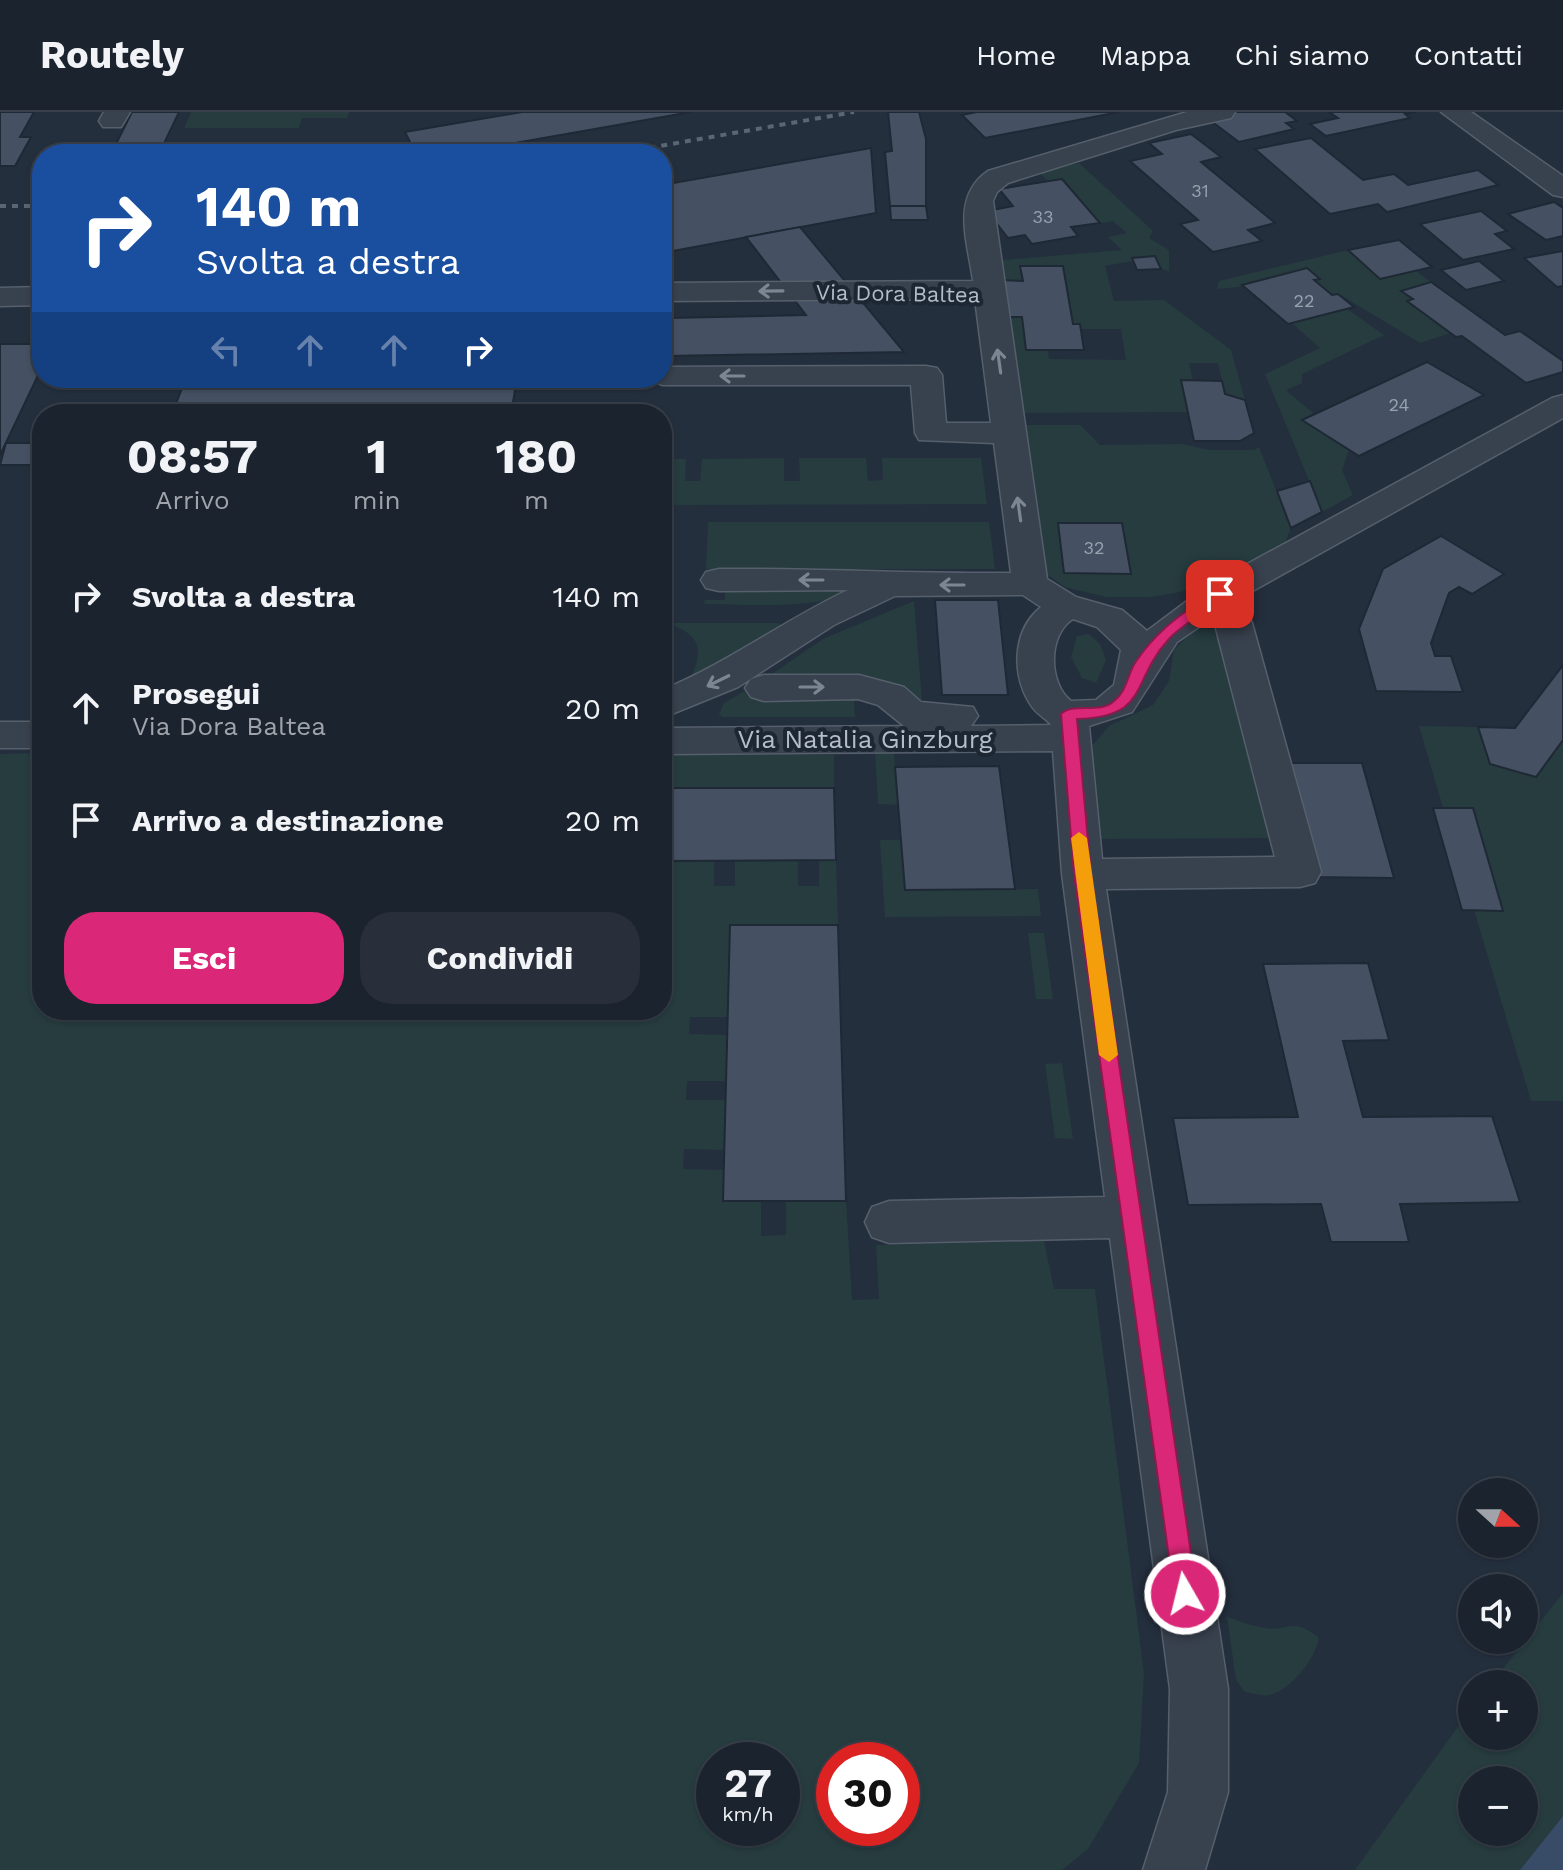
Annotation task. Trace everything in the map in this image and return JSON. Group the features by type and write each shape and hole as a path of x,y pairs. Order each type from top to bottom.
{"street":[{"path":"989,290 977,206 986,184 1169,124 1222,112"},
{"path":"1454,112 1563,189"},
{"name":"Via Dora Baltea","path":"672,292 989,290 1030,584"},
{"path":"0,297 32,296"},
{"path":"672,376 925,369 931,433 1009,433"},
{"path":"1140,666 1164,634 1220,594 1563,405"},
{"path":"719,580 851,579 889,585 1030,584 1079,608 1116,620 1133,637 1140,650 1136,684 1118,706 1102,713 1063,720 1024,716 911,715 891,696 859,687 764,688"},
{"path":"672,701 725,678 821,617 889,585"},
{"path":"1174,1870 1198,1792 1199,1689 1063,720 1043,692 1036,650 1047,619 1079,608 1140,613 1178,607 1220,594"},
{"path":"1083,874 1300,872 1234,623 1220,594"},
{"name":"Via Natalia Ginzburg","path":"672,740 1063,720"},
{"path":"0,735 32,735"},
{"path":"889,1222 1132,1217"}],"green space":[{"path":"191,112 349,112 347,118 302,118 299,128 184,128"},
{"path":"1079,163 1153,231 1149,238 1169,250 1169,271 1161,269 1154,257 1105,266 1114,301 1164,300 1231,350 1245,400 1225,394 1218,363 1189,363 1193,381 1181,381 1188,412 1020,413 1002,317 1022,317 1026,350 1048,350 1049,359 1126,360 1121,329 1081,329 1080,324 1073,324 1063,266 1021,266 1023,281 994,281 992,261 1122,250 1108,237 1127,233 1113,221 1100,223 1062,179 1048,181 1039,172"},
{"path":"1348,250 1380,279 1416,271 1431,282 1402,291 1413,299 1408,302 1450,333 1420,343 1339,294 1332,295 1314,280 1319,279 1217,289 1219,281"},
{"path":"1347,309 1384,335 1302,374 1302,383 1286,390 1314,414 1303,420 1349,450 1342,470 1353,495 1322,512 1265,374 1320,348 1292,323"},
{"path":"1022,425 1080,425 1100,445 1182,444 1208,450 1254,450 1259,447 1291,528 1285,543 1205,586 1175,593 1151,597 1106,597 1065,587 1045,573"},
{"path":"784,458 784,481 800,481 799,458 866,458 868,481 883,480 882,458 981,458 987,504 672,505 672,459 686,459 685,481 700,481 702,459"},
{"path":"708,522 989,522 995,569 706,569"},
{"path":"847,589 839,596 824,601 805,603 704,604 705,600 725,600 725,590"},
{"path":"914,601 922,700 882,682 863,678 766,678 823,639"},
{"path":"672,623 788,625 686,687 698,656 694,640"},
{"path":"1195,629 1214,629 1216,637 1230,637 1281,838 1101,839 1089,759 1093,745 1109,726 1153,705 1169,681 1174,650"},
{"path":"1089,634 1100,644 1106,660 1096,683 1082,678 1071,657 1077,636"},
{"path":"759,683 759,700 854,700 855,717 722,717 719,714 724,703"},
{"path":"1419,726 1478,727 1490,764 1536,777 1563,740 1563,1101 1531,1101 1474,910 1503,910 1473,809 1443,808"},
{"path":"32,753 32,1020 672,1020 672,861 714,861 714,886 735,886 735,861 798,860 798,886 819,886 819,860 836,860 838,925 730,926 728,1017 690,1017 689,1034 727,1035 726,1081 687,1081 686,1100 726,1100 724,1150 684,1149 683,1169 724,1170 724,1201 761,1201 761,1236 786,1235 786,1201 846,1201 852,1300 879,1299 876,1245 1044,1241 1054,1289 1095,1289 1144,1674 1139,1763 1088,1849 1062,1870 0,1870 0,754"},
{"path":"875,753 894,753 898,805 878,804"},
{"path":"672,755 834,755 834,788 672,788"},
{"path":"880,840 901,840 905,890 1038,889 1041,916 885,917"},
{"path":"1028,933 1044,933 1053,999 1036,999"},
{"path":"1062,1063 1073,1139 1055,1138 1045,1064"},
{"path":"1563,1593 1563,1816 1520,1870 1355,1870 1458,1727 1458,1750 1538,1750 1538,1670 1502,1670 1515,1654 1538,1654 1538,1625"},
{"path":"1227,1617 1265,1628 1303,1628 1319,1638 1317,1646 1308,1664 1286,1687 1267,1695 1245,1692 1236,1680"}],"water":[{"path":"1563,1816 1563,1870 1520,1870"}],"building":[{"path":"0,112 34,112 20,137 31,137 15,166 0,166"},
{"path":"132,112 179,112 164,144 116,144"},
{"path":"522,112 691,112 510,144 411,144 405,132"},
{"path":"888,112 919,112 926,139 926,206 890,206 885,152 892,151"},
{"path":"977,112 1119,112 985,138 962,115"},
{"path":"1234,112 1285,112 1297,121 1286,123 1294,129 1239,142 1207,118"},
{"path":"1329,112 1416,112 1405,114 1410,118 1326,136 1310,124 1338,118"},
{"path":"1191,134 1221,157 1201,162 1275,223 1248,230 1262,241 1213,252 1180,224 1198,220 1130,161 1162,154 1149,143"},
{"path":"1311,138 1363,180 1394,174 1408,185 1478,170 1498,185 1387,212 1378,204 1330,214 1255,149"},
{"path":"871,148 876,213 672,251 672,183"},
{"path":"1062,179 1100,223 1071,227 1078,236 1032,244 1025,235 1008,238 987,211 1013,206 999,189"},
{"path":"1554,202 1563,208 1563,236 1546,240 1508,214"},
{"path":"890,206 926,206 928,220 891,220"},
{"path":"1481,211 1507,231 1495,234 1514,249 1463,260 1420,224"},
{"path":"800,227 904,352 672,356 672,318 806,315 746,237"},
{"path":"1399,240 1432,267 1380,279 1348,250"},
{"path":"1563,251 1563,286 1557,287 1524,258"},
{"path":"1155,256 1161,269 1137,270 1132,258"},
{"path":"1479,261 1504,281 1466,290 1441,270"},
{"path":"1020,266 1063,266 1073,324 1080,324 1084,350 1026,350 1022,317 1006,317 1002,280 1023,281"},
{"path":"1307,268 1320,279 1314,280 1332,295 1338,294 1354,307 1288,324 1242,285"},
{"path":"1431,282 1505,335 1520,331 1563,361 1563,372 1526,383 1462,336 1456,337 1407,301 1413,299 1401,291"},
{"path":"0,344 32,344 32,388 0,455"},
{"path":"1427,362 1484,395 1359,456 1302,420"},
{"path":"1181,380 1222,381 1225,394 1245,400 1254,433 1240,441 1194,441"},
{"path":"182,388 515,388 513,404 176,404"},
{"path":"6,443 32,443 32,465 0,465"},
{"path":"1310,481 1322,512 1291,528 1277,491"},
{"path":"1058,523 1122,523 1131,574 1064,573"},
{"path":"1441,536 1504,574 1472,594 1459,587 1449,593 1431,643 1435,656 1451,656 1463,692 1376,691 1359,629 1383,569"},
{"path":"935,600 998,600 1008,695 942,695"},
{"path":"1563,665 1563,740 1536,777 1490,764 1478,727 1515,728"},
{"path":"1281,763 1362,763 1394,878 1309,877"},
{"path":"999,766 1015,889 905,890 895,767"},
{"path":"672,788 834,788 836,860 672,861"},
{"path":"1433,808 1473,808 1503,911 1462,910"},
{"path":"730,925 838,925 846,1201 723,1201"},
{"path":"1368,963 1389,1040 1343,1041 1363,1117 1492,1116 1520,1202 1400,1204 1409,1242 1331,1242 1321,1204 1188,1205 1173,1118 1298,1117 1263,964"}],"railway":[{"path":"671,144 854,112"},
{"path":"0,206 32,206"}],"slow traffic":[{"path":"1079,838 1109,1055"}],"route":[{"path":"1185,1594 1083,874 1069,714 1102,713 1118,706 1136,684 1140,666 1164,634 1220,594"}]}
